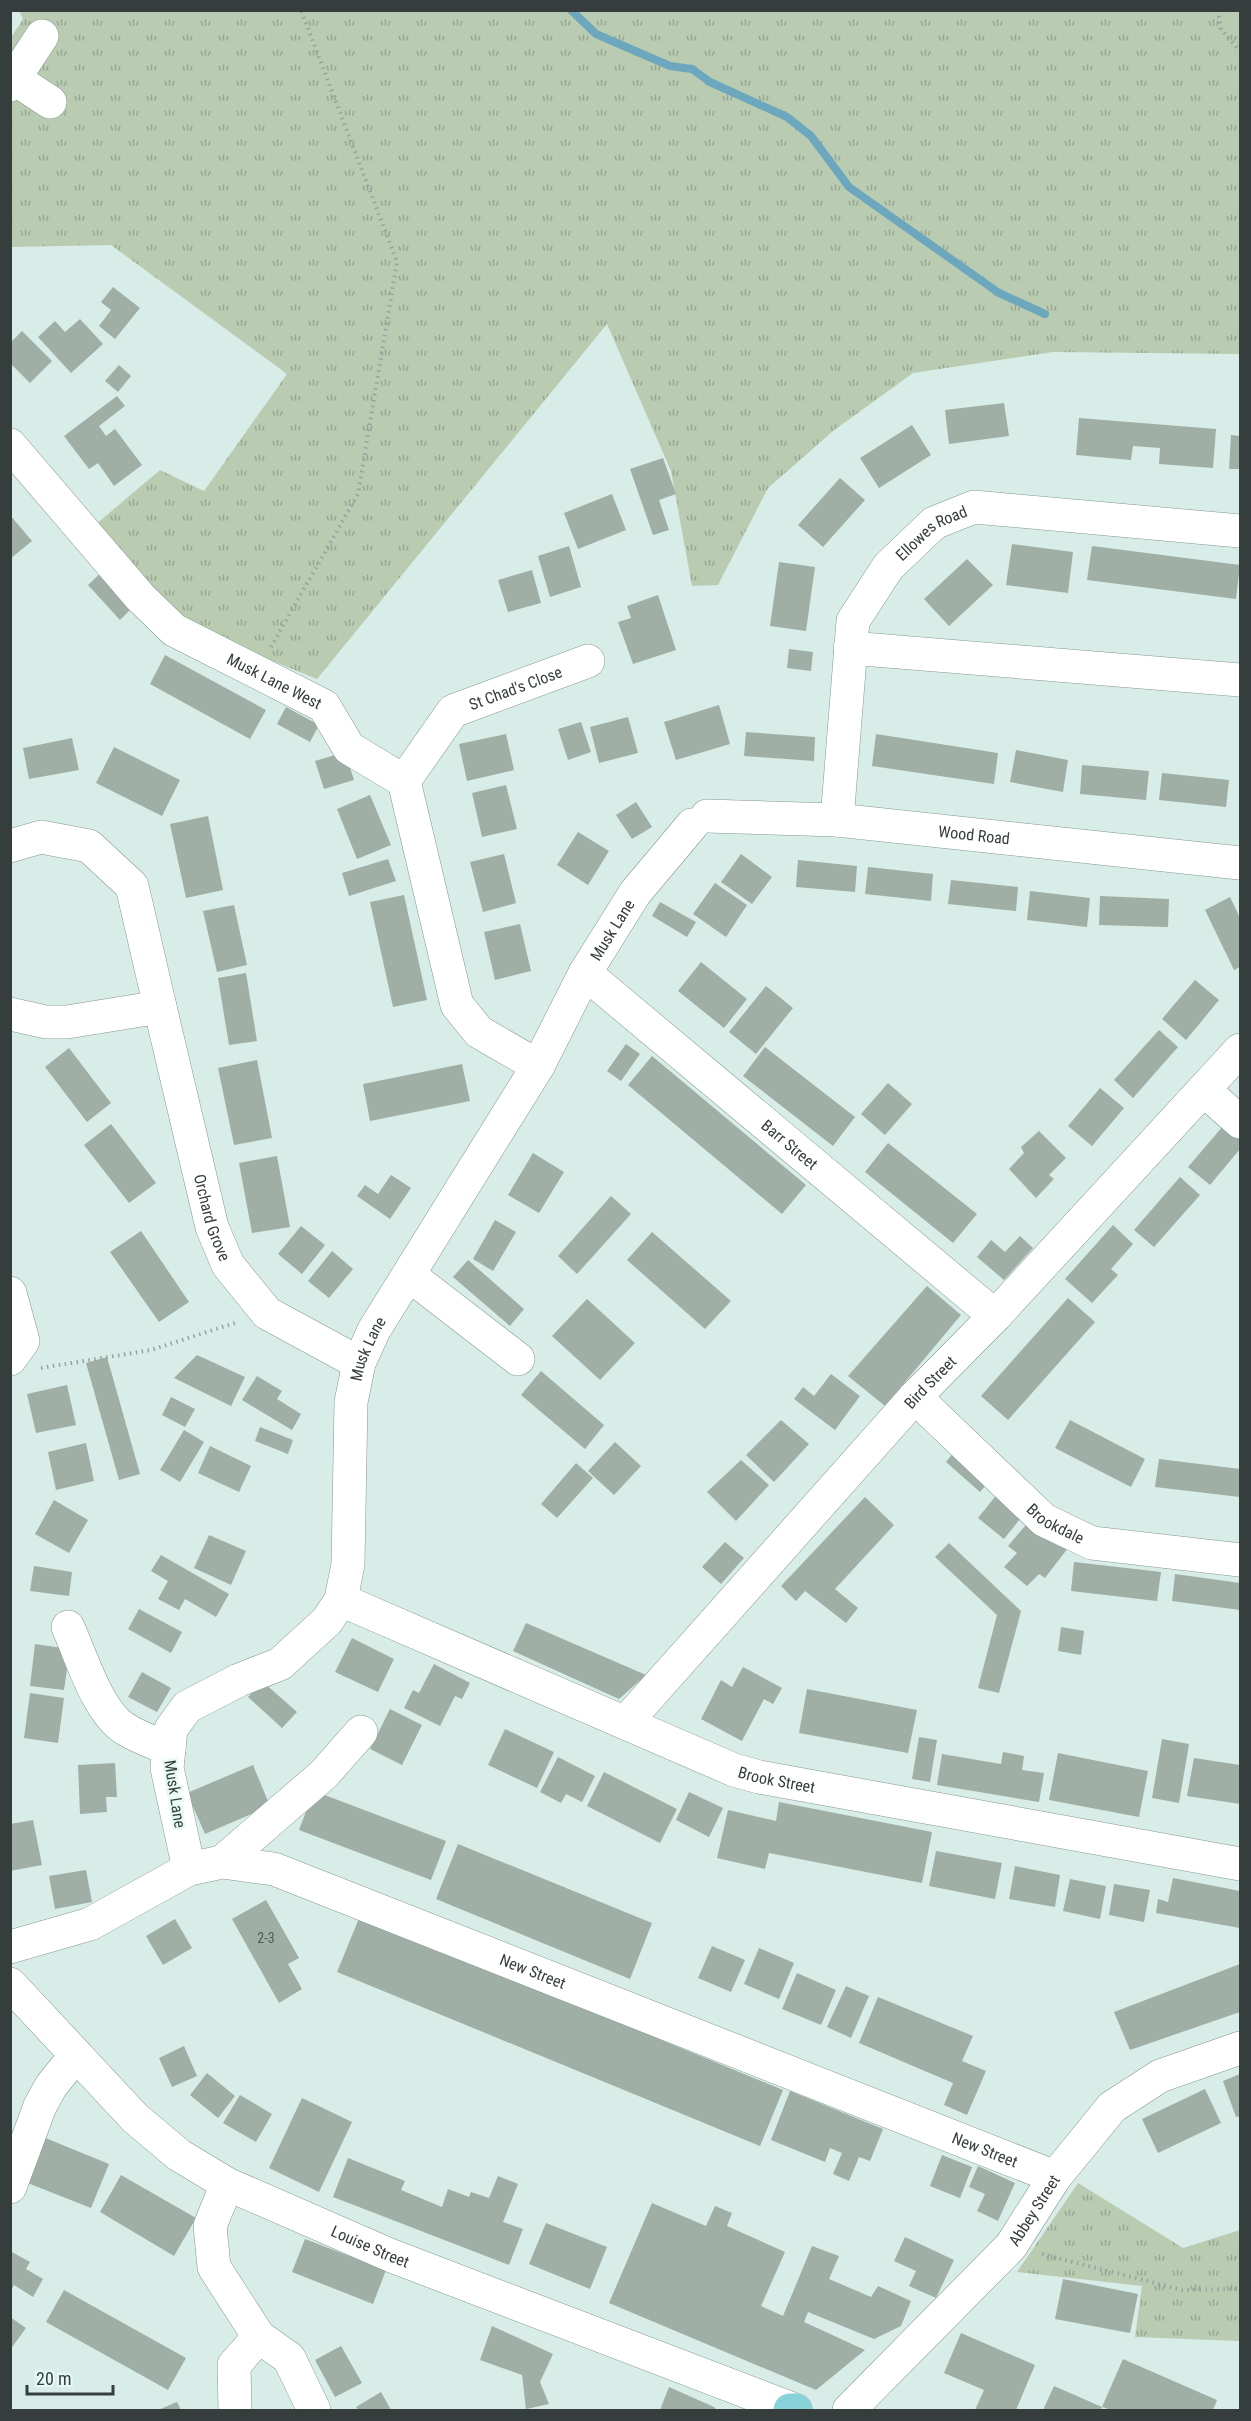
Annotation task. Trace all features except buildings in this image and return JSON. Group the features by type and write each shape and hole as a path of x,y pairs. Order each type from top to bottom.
{"street":[{"path":"42,36 13,82 50,102"},
{"name":"Musk Lane West","path":"10,445 140,597 174,630 324,706 349,748 405,781"},
{"name":"Ellowes Road","path":"837,820 853,621 888,567 934,523 974,507 1240,531"},
{"path":"850,648 1240,680"},
{"name":"St Chad's Close","path":"405,781 453,711 588,661"},
{"path":"405,781 457,1005 479,1032 538,1066"},
{"name":"Wood Road","path":"699,820 837,820 1240,863"},
{"name":"Musk Lane","path":"189,1869 167,1767 171,1729 187,1707 239,1680 280,1664 327,1621 341,1600 348,1564 351,1402 359,1364 374,1330 538,1066 585,973 635,894 699,820"},
{"name":"Orchard Grove","path":"10,846 41,837 89,846 132,886 212,1227 228,1265 267,1312 359,1364"},
{"name":"Barr Street","path":"585,973 994,1316"},
{"path":"10,1014 46,1022 67,1022 160,1007"},
{"name":"Bird Street","path":"626,1722 915,1397 994,1316 1240,1050"},
{"path":"1204,1090 1240,1122"},
{"path":"409,1275 518,1359"},
{"path":"10,1293 23,1341 21,1365"},
{"name":"Brookdale","path":"915,1397 1044,1520 1092,1543 1240,1560"},
{"name":"Brook Street","path":"341,1600 734,1770 1240,1864"},
{"path":"68,1627 98,1695 113,1719 126,1730 169,1749"},
{"path":"222,1862 324,1773 361,1732"},
{"name":"New Street","path":"10,1947 90,1924 189,1869 222,1862 274,1869 1055,2177"},
{"name":"Louise Street","path":"10,1984 135,2118 179,2155 227,2184 392,2256 792,2410"},
{"name":"Abbey Street","path":"849,2410 1011,2246 1055,2177 1112,2107 1160,2076 1240,2048"},
{"path":"10,2187 40,2106 51,2086 76,2055"},
{"path":"227,2184 210,2226 214,2267 259,2337 289,2358 314,2410"},
{"path":"235,2410 234,2365 259,2337"}],"path":[{"path":"258,671 358,494 397,262 301,10"},
{"path":"1218,10 1221,29 1240,51"},
{"path":"21,1365 151,1350 267,1312"},
{"path":"1011,2246 1182,2290 1240,2289"}],"green space":[{"path":"19,10 1240,11 1240,354 1053,352 913,373 833,431 768,488 718,585 692,586 671,471 607,324 317,679 174,621 88,531 160,470 204,491 287,374 111,245 11,247 10,39 23,19"},
{"path":"1078,2183 1183,2248 1240,2230 1240,2341 1135,2337 1142,2286 1017,2272"}],"waterway":[{"path":"571,10 596,34 670,66 692,69 710,82 787,117 811,136 849,187 999,293 1045,314"}]}
